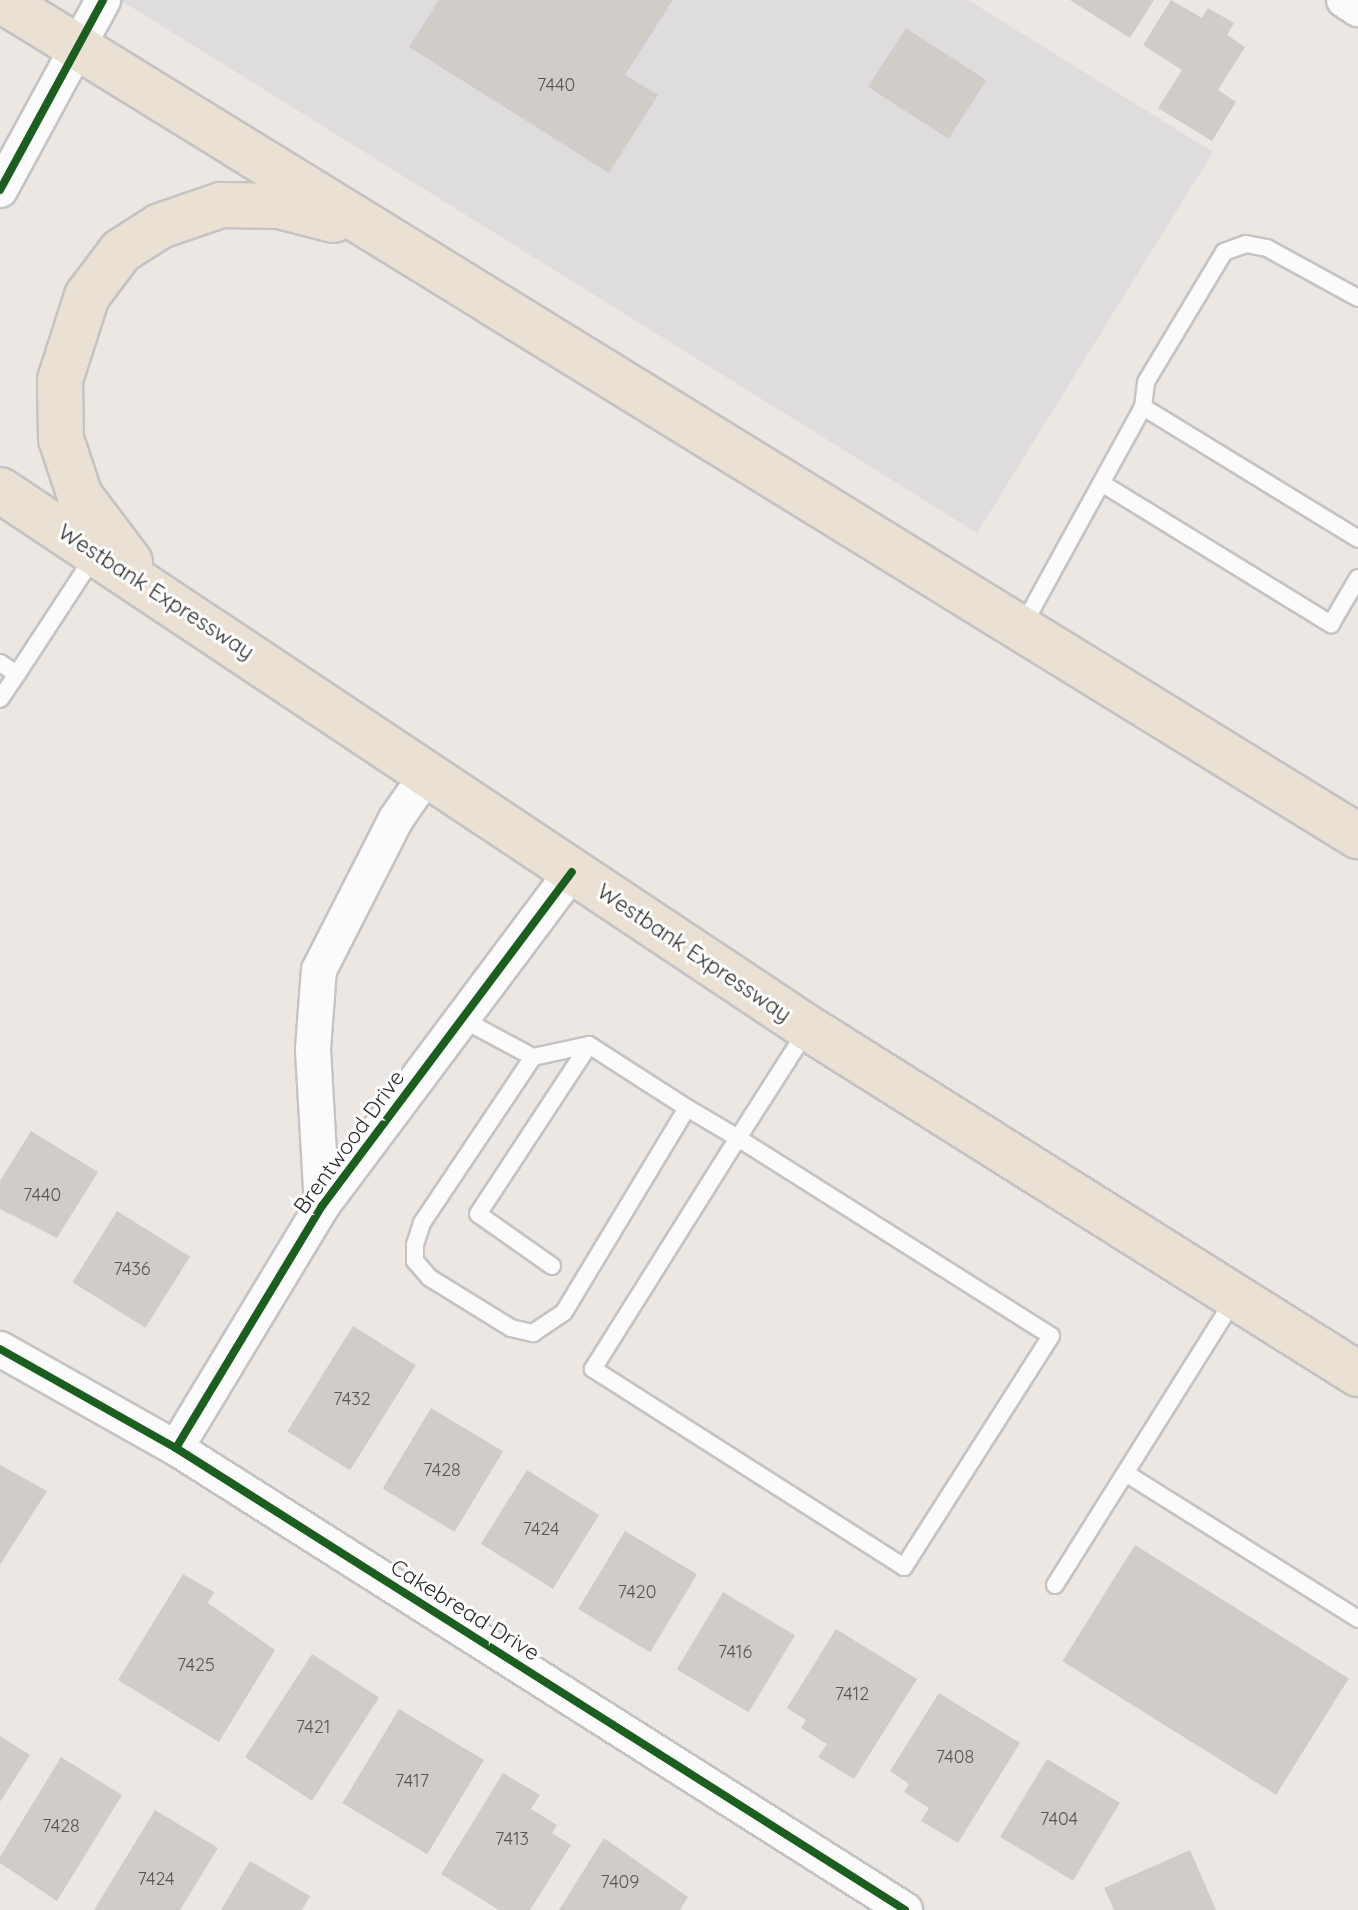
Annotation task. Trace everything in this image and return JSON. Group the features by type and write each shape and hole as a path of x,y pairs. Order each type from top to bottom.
{"highway":[{"path":"1,0 1358,836"},
{"path":"147,585 80,496 61,439 60,380 87,296 121,251 160,226 221,205 279,206 378,231"},
{"name":"Westbank Expressway","path":"0,490 808,1028 1358,1374"}],"street":[{"path":"0,190 74,46 103,0"},
{"path":"1344,0 1358,9"},
{"path":"322,1206 313,1049 319,970 396,819 428,773"},
{"name":"Brentwood Drive","path":"176,1448 322,1206 572,872"},
{"name":"Cakebread Drive","path":"0,1349 176,1448 905,1910"}],"lane":[{"path":"1022,629 1143,407 1146,382 1224,252 1246,244 1267,248 1358,298"},
{"path":"1143,407 1358,539"},
{"path":"1103,484 1331,624 1358,578"},
{"path":"0,699 96,552"},
{"path":"0,663 17,674"},
{"path":"462,1019 533,1057 589,1045 687,1108 738,1138 1051,1336 904,1567 593,1369 738,1138 808,1028"},
{"path":"552,1266 478,1214 589,1045"},
{"path":"533,1057 422,1223 415,1245 415,1261 430,1278 511,1328 533,1333 564,1312 687,1108"},
{"path":"1055,1585 1236,1297"},
{"path":"1127,1474 1358,1619"}],"shaded area":[{"path":"120,0 968,0 1213,152 977,533"}],"building":[{"path":"439,0 673,0 625,75 658,95 609,173 409,47"},
{"path":"1070,0 1154,0 1130,38"},
{"path":"1171,0 1202,18 1208,8 1234,23 1227,35 1245,47 1218,90 1236,102 1212,141 1158,108 1182,70 1143,45"},
{"path":"906,28 987,80 948,139 868,87"},
{"path":"31,1131 98,1172 57,1238 0,1209 0,1181"},
{"path":"117,1211 190,1257 145,1328 72,1282"},
{"path":"353,1326 416,1365 350,1470 287,1431"},
{"path":"431,1408 503,1451 455,1532 383,1489"},
{"path":"0,1465 47,1491 0,1565"},
{"path":"527,1470 599,1515 553,1589 481,1544"},
{"path":"625,1531 697,1574 650,1652 578,1609"},
{"path":"1135,1545 1349,1679 1276,1795 1062,1661"},
{"path":"183,1574 214,1592 208,1603 275,1650 219,1742 118,1680"},
{"path":"723,1592 795,1635 749,1712 677,1669"},
{"path":"836,1629 917,1679 854,1779 818,1757 827,1744 801,1728 806,1720 787,1708"},
{"path":"312,1654 379,1698 312,1801 245,1757"},
{"path":"939,1693 1020,1743 958,1843 921,1821 929,1808 904,1792 909,1784 890,1771"},
{"path":"399,1709 484,1760 427,1854 342,1803"},
{"path":"0,1736 30,1755 0,1802"},
{"path":"61,1757 122,1795 57,1901 0,1863 0,1857"},
{"path":"1047,1759 1120,1803 1073,1881 1000,1837"},
{"path":"503,1773 540,1795 531,1809 557,1825 552,1833 571,1845 530,1910 499,1910 441,1874"},
{"path":"155,1810 218,1848 180,1910 94,1910"},
{"path":"604,1838 688,1897 680,1910 559,1910"},
{"path":"1190,1850 1216,1910 1114,1910 1104,1888"},
{"path":"250,1861 310,1896 302,1910 221,1910"}],"cycle path":[{"path":"0,190 103,0"},
{"path":"176,1448 322,1206 572,872"},
{"path":"0,1349 176,1448 905,1910"}]}
